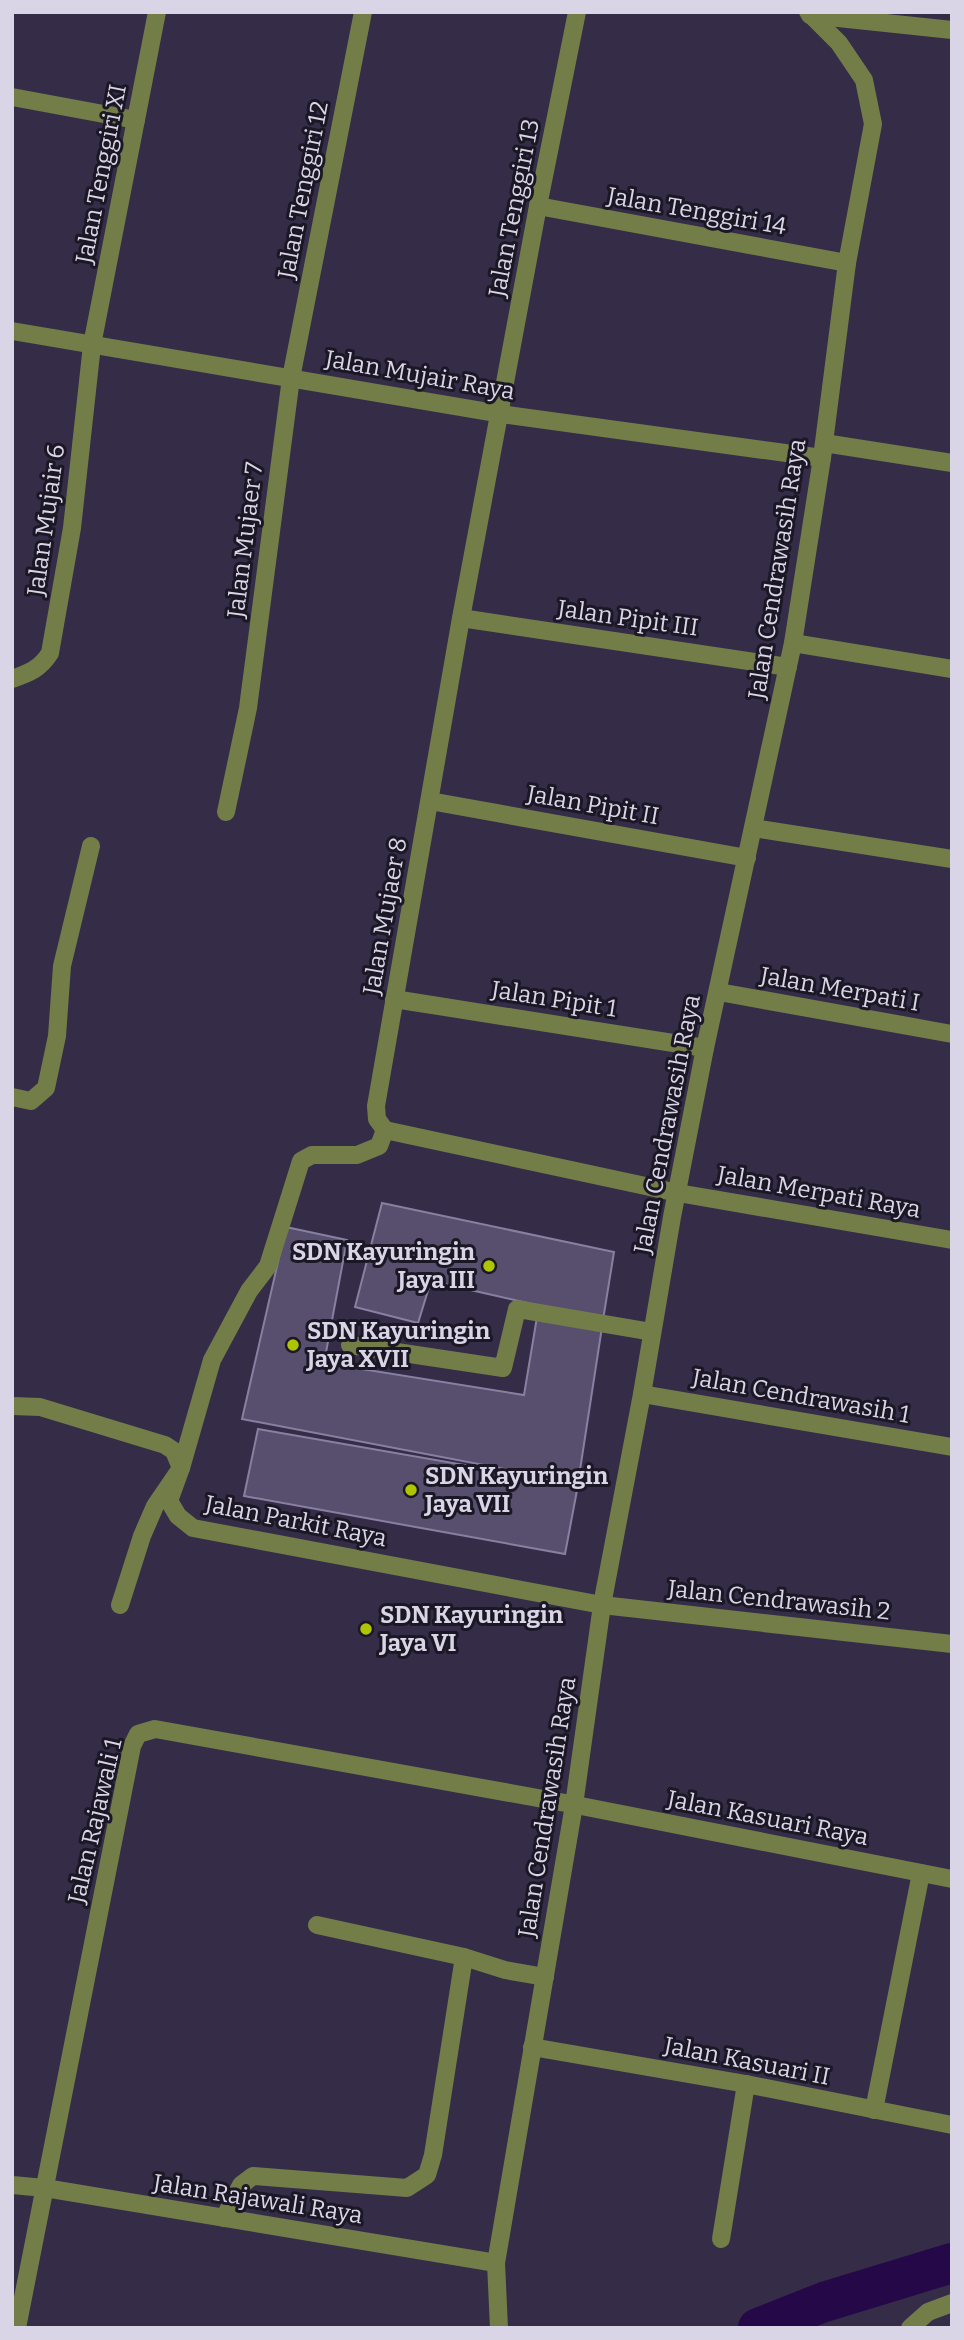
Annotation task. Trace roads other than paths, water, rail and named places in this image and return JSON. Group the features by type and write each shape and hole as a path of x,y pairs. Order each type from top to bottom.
{"street":[{"name":"Jalan Tenggiri XI","path":"92,345 157,12"},
{"name":"Jalan Tenggiri 12","path":"291,378 363,12"},
{"name":"Jalan Tenggiri 13","path":"501,414 538,206 577,12"},
{"path":"809,13 952,30"},
{"name":"Jalan Cendrawasih Raya","path":"499,2328 496,2263 574,1805 602,1605 705,1048 793,643 823,451 847,263 873,124 864,80 839,43 809,13"},
{"path":"12,97 136,120"},
{"name":"Jalan Tenggiri 14","path":"538,206 847,263"},
{"name":"Jalan Mujair Raya","path":"12,331 501,414 952,463"},
{"name":"Jalan Mujair 6","path":"12,679 43,665 50,653 72,528 92,345"},
{"name":"Jalan Mujaer 7","path":"226,812 247,708 291,378"},
{"name":"Jalan Mujaer 8","path":"385,1130 377,1119 376,1106 461,618 501,414"},
{"name":"Jalan Pipit III","path":"461,618 788,667"},
{"path":"793,643 952,669"},
{"name":"Jalan Pipit II","path":"430,802 747,858"},
{"path":"753,828 952,859"},
{"path":"12,1097 31,1101 46,1088 57,1036 62,966 91,846"},
{"name":"Jalan Merpati I","path":"719,992 952,1034"},
{"name":"Jalan Pipit 1","path":"394,999 705,1048"},
{"path":"120,1605 142,1536 156,1506 181,1468 212,1360 249,1292 268,1266 301,1161 312,1155 357,1156 379,1146 385,1130 678,1193"},
{"name":"Jalan Merpati Raya","path":"678,1193 952,1240"},
{"path":"350,1345 503,1368 517,1309 652,1332"},
{"name":"Jalan Cendrawasih 1","path":"642,1394 952,1447"},
{"name":"Jalan Parkit Raya","path":"12,1406 40,1407 165,1445 174,1451 181,1468 169,1501 178,1516 193,1528 602,1605"},
{"name":"Jalan Cendrawasih 2","path":"602,1605 952,1644"},
{"name":"Jalan Rajawali 1","path":"45,2188 132,1746 138,1734 155,1729 574,1805"},
{"name":"Jalan Kasuari Raya","path":"574,1805 952,1879"},
{"path":"874,2110 921,1874"},
{"path":"317,1925 545,1977"},
{"path":"224,2218 241,2185 253,2176 407,2188 426,2175 433,2155 464,1957"},
{"name":"Jalan Kasuari II","path":"532,2047 746,2084 952,2125"},
{"path":"722,2239 746,2084"},
{"name":"Jalan Rajawali Raya","path":"12,2185 45,2188 496,2263"},
{"path":"17,2328 45,2188"},
{"path":"911,2328 928,2312 952,2303"}],"waterway":[{"path":"758,2328 824,2302 952,2263"}],"place":[{"name":"SDN Kayuringin Jaya III","path":"489,1266"},
{"name":"SDN Kayuringin Jaya XVII","path":"293,1345"},
{"name":"SDN Kayuringin Jaya VII","path":"411,1490"},
{"name":"SDN Kayuringin Jaya VI","path":"366,1629"}]}
